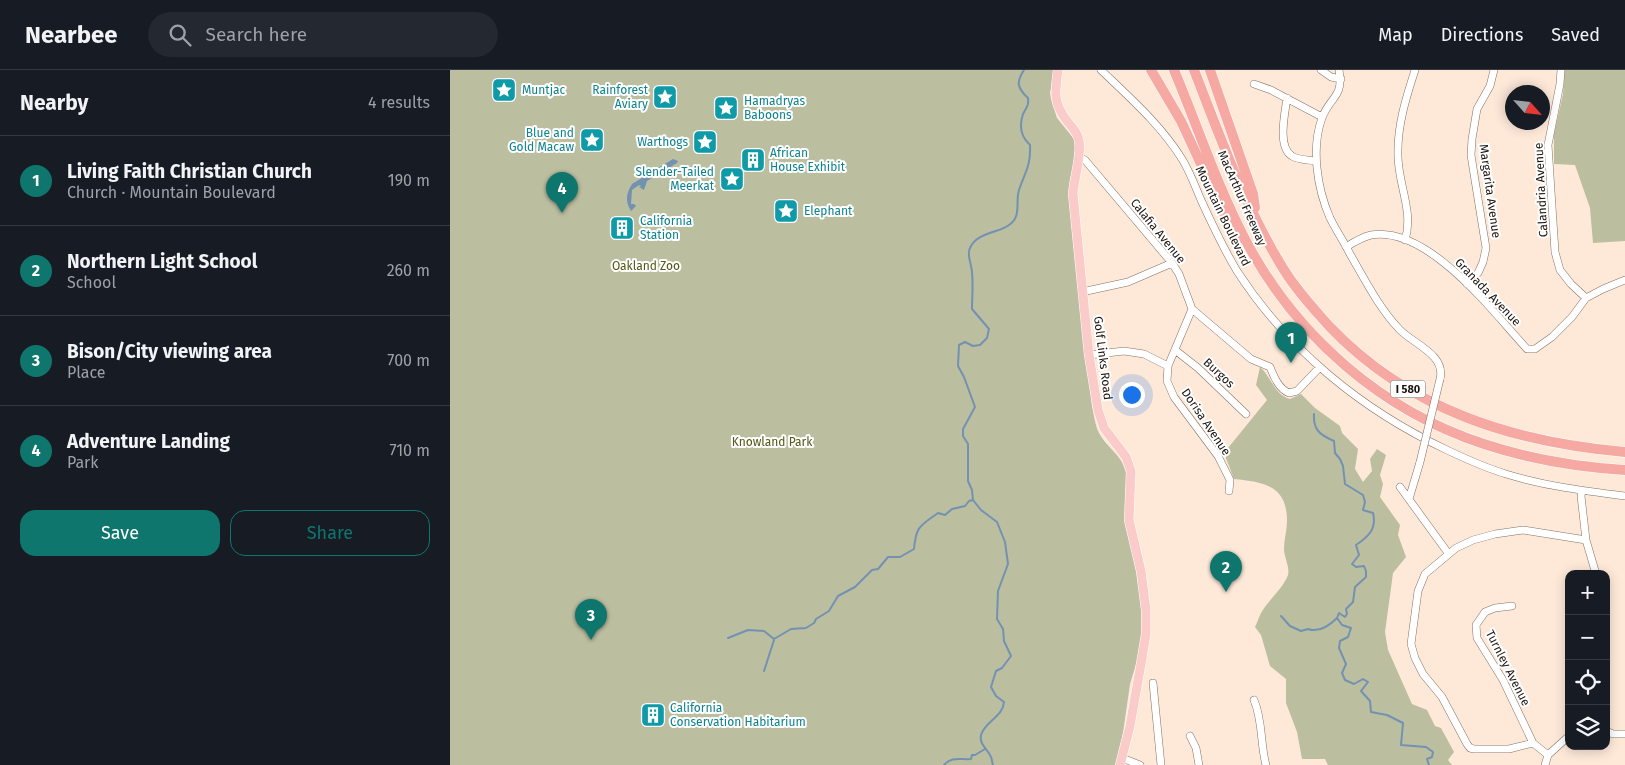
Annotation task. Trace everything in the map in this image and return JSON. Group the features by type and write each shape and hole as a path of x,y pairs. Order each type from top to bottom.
{"highway":[{"path":"1151,70 1181,121 1226,218 1271,284"},
{"name":"MacArthur Freeway","path":"1174,70 1234,217 1249,248 1271,284 1304,326 1341,363 1385,396 1418,416 1458,435 1508,451 1557,462 1625,470"},
{"name":"MacArthur Freeway","path":"1194,70 1241,187 1286,273 1318,314 1354,349 1374,366 1419,396 1466,418 1513,434 1569,445 1625,452"},
{"path":"1210,70 1253,194 1258,222"}],"main road":[{"name":"Golf Links Road","path":"1058,70 1056,102 1061,113 1079,137 1081,147 1074,178 1073,194 1089,355 1098,410 1104,428 1126,457 1131,471 1129,520 1141,571 1146,610 1146,634 1122,761"}],"street":[{"name":"Mountain Boulevard","path":"1101,70 1140,108 1179,154 1220,241 1247,286 1283,331 1350,393 1383,416 1442,448 1480,465 1507,475 1582,490 1625,496"},
{"path":"1321,70 1331,77 1341,79"},
{"path":"1339,70 1341,79 1337,96 1322,116 1316,161 1321,190 1330,217 1366,284 1381,307 1400,330 1436,359 1442,369 1420,462 1409,499"},
{"path":"1405,240 1409,220 1400,178 1398,137 1401,117 1415,70"},
{"name":"Margarita Avenue","path":"1467,284 1478,273 1486,248 1474,174 1472,139 1477,109 1490,86 1494,70"},
{"name":"Calandria Avenue","path":"1561,70 1548,145 1555,252 1560,270 1586,298"},
{"path":"1254,84 1322,116"},
{"path":"1287,98 1283,125 1285,147 1293,157 1316,161"},
{"name":"Calafia Avenue","path":"1079,157 1085,160 1172,263 1179,274 1192,309 1251,359 1270,367 1286,392 1292,393 1297,391 1320,367"},
{"name":"Granada Avenue","path":"1346,247 1370,236 1390,236 1405,240 1436,256 1467,284 1527,349 1535,349 1552,337 1572,317 1586,298"},
{"path":"1082,292 1128,282 1172,263"},
{"path":"1586,298 1625,280"},
{"path":"1089,355 1124,351 1144,354 1168,366 1192,309"},
{"name":"Burgos","path":"1175,350 1198,368 1246,414"},
{"name":"Dorisa Avenue","path":"1168,366 1167,381 1174,397 1218,456 1230,480 1229,491"},
{"path":"1400,487 1448,553"},
{"path":"1582,490 1586,540 1595,570"},
{"path":"1533,743 1509,749 1470,748 1442,697 1423,674 1415,658 1412,644 1418,591 1425,574 1448,553 1473,540 1495,534 1523,530 1586,540"},
{"name":"Turnley Avenue","path":"1512,606 1495,608 1485,612 1476,625 1477,638 1503,680 1533,743 1548,755"},
{"path":"1153,683 1161,765"},
{"path":"1254,700 1260,712 1266,765"},
{"path":"1610,733 1625,734"},
{"path":"1190,736 1196,748 1199,765"},
{"path":"1545,765 1548,755 1565,740"},
{"path":"1122,761 1129,759 1140,765"}],"green space":[{"name":"Knowland Park","path":"450,70 1054,70 1050,93 1051,99 1057,118 1074,139 1077,153 1070,179 1069,201 1092,406 1099,433 1119,457 1125,468 1127,476 1125,524 1134,558 1141,598 1142,634 1130,684 1116,765 450,765"},
{"path":"1565,70 1625,70 1625,241 1593,243 1590,208 1575,165 1554,164 1554,134 1563,94"},
{"path":"1260,367 1280,394 1290,399 1301,394 1315,408 1340,426 1342,433 1358,449 1355,469 1363,482 1372,471 1370,459 1377,449 1386,455 1380,475 1383,484 1380,497 1400,525 1398,535 1406,557 1393,573 1385,632 1388,650 1412,704 1427,710 1435,726 1441,728 1454,752 1448,760 1452,765 1328,765 1325,759 1302,759 1297,732 1286,703 1286,679 1270,666 1261,635 1255,627 1261,613 1288,575 1284,549 1287,524 1286,509 1278,493 1271,488 1264,484 1234,479 1224,453 1267,400 1256,385"}],"water":[{"path":"673,159 678,161 677,163 647,181 644,190 639,185 632,190 631,204 636,206 631,211 627,198 632,184"}],"waterway":[{"path":"993,765 990,754 982,744 981,735 986,726 1001,712 1004,702 996,696 991,687 996,671 1002,668 1011,656 1004,641 1003,629 997,619 998,591 1008,564 1005,542 997,522 981,510 973,500 972,490 968,481 968,444 963,436 963,429 975,407 958,366 959,345 965,342 973,346 980,345 987,338 989,329 972,309 972,271 969,250 978,239 1005,228 1013,221 1017,213 1019,190 1029,164 1030,145 1023,135 1021,127 1023,114 1028,105 1028,98 1019,85 1024,70"},
{"path":"1314,414 1318,431 1334,441 1335,453 1343,466 1345,484 1363,495 1365,502 1363,510 1373,513 1374,519 1373,528 1356,545 1359,555 1352,564 1356,567 1364,566 1366,577 1355,587 1353,602 1346,609 1347,614 1345,617 1339,613 1337,618 1342,625 1351,628 1348,637 1340,641 1339,648 1346,664 1342,673 1345,680 1354,684 1363,679 1368,682 1361,691 1370,701 1371,712 1387,715 1403,723 1401,745 1426,747 1433,752 1432,757 1427,759 1429,765"},
{"path":"728,638 748,630 764,631 774,639 791,629 806,628 829,611 838,596 855,587 872,570 878,569 888,557 900,557 914,549 918,531 927,521 938,513 945,515 952,509 965,506 969,501 973,500"},
{"path":"1281,616 1290,626 1301,631 1320,629 1337,618"},
{"path":"764,671 774,640"},
{"path":"944,765 953,759 971,759 972,755 985,749"}],"place":[{"name":"Muntjac","path":"504,90"},
{"name":"Rainforest Aviary","path":"665,97"},
{"name":"Hamadryas Baboons","path":"726,108"},
{"name":"Blue and Gold Macaw","path":"592,140"},
{"name":"Warthogs","path":"705,142"},
{"name":"African House Exhibit","path":"753,160"},
{"name":"Slender-Tailed Meerkat","path":"732,179"},
{"name":"Elephant","path":"786,211"},
{"name":"Adventure Landing","path":"562,213"},
{"name":"California Station","path":"622,228"},
{"name":"Living Faith Christian Church","path":"1291,363"},
{"name":"Northern Light School","path":"1226,592"},
{"name":"Bison/City viewing area","path":"591,640"},
{"name":"California Conservation Habitarium","path":"653,715"}],"park label":[{"name":"Oakland Zoo","path":"646,266"}]}
